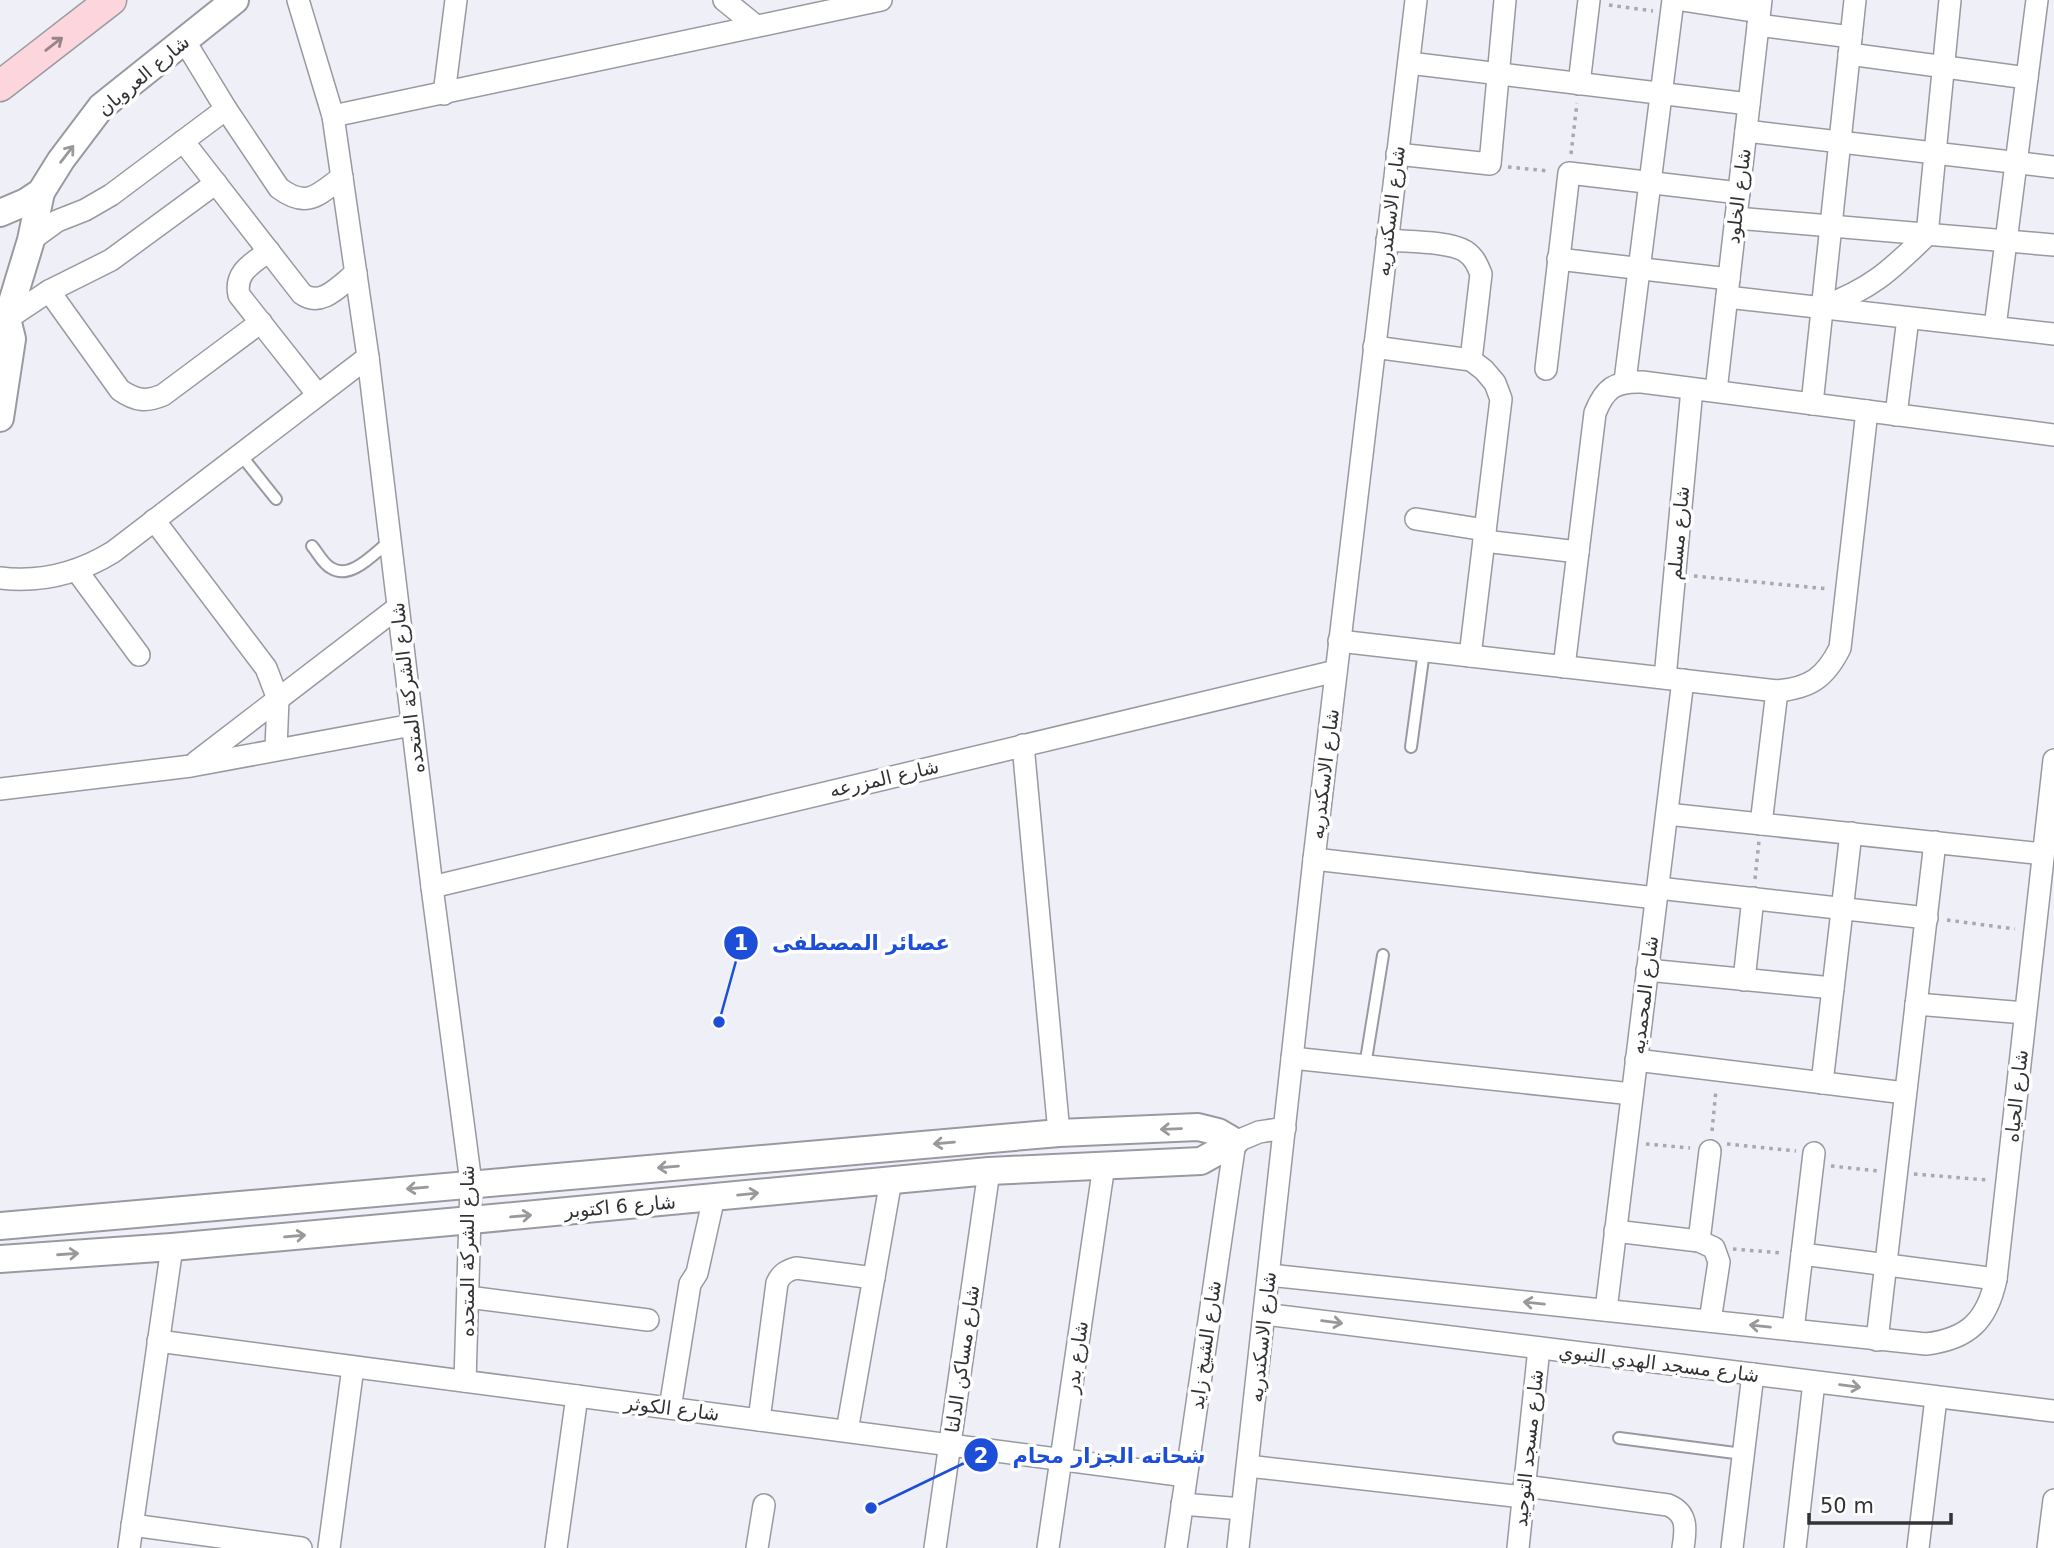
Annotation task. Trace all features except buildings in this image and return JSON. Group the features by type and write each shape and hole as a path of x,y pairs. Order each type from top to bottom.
{"main road":[{"path":"0,86 111,0"}],"street":[{"name":"شارع العروبان","path":"0,213 41,192 101,107 234,0"},
{"name":"شارع الشركة المتحده","path":"298,0 333,116 342,177 368,357 397,608 471,1184 465,1381"},
{"path":"444,94 456,0"},
{"path":"724,0 756,26"},
{"path":"333,116 881,0"},
{"name":"شارع الاسكندريه","path":"1238,1548 1339,641 1416,0"},
{"path":"1397,154 1490,164 1505,0"},
{"path":"1812,404 1856,0"},
{"path":"1822,307 1852,296 1879,280 1927,235 1950,0"},
{"path":"1996,327 2037,0"},
{"path":"1579,83 1589,1"},
{"path":"1625,381 1661,93 1675,4 1759,12 1850,46 1943,66 2027,78"},
{"name":"شارع الخلود","path":"1716,391 1759,12"},
{"path":"184,40 279,188 289,196 315,198 342,177"},
{"path":"1409,63 1749,104"},
{"path":"31,240 57,221 85,210 111,195 226,109"},
{"path":"1746,131 2054,167"},
{"path":"183,141 302,294 317,300 356,273"},
{"path":"1546,369 1569,173 1739,193"},
{"path":"2,321 49,291 111,260 216,183"},
{"path":"0,418 12,339 2,321 31,240 41,192"},
{"path":"1736,218 2054,245"},
{"path":"1387,240 1456,247 1467,252 1476,261 1481,274 1471,360"},
{"path":"269,251 243,271 237,286 239,295 318,395"},
{"path":"1559,259 1639,269 1822,307 2054,334"},
{"path":"49,291 120,390 133,399 149,401 163,395 261,322"},
{"path":"1896,415 1908,318"},
{"path":"1374,347 1471,360 1484,370 1494,383 1500,399 1470,656"},
{"path":"0,578 49,578 77,571 113,552 368,357"},
{"path":"1564,667 1595,413 1601,398 1611,387 1625,381 2054,435"},
{"name":"شارع مسلم","path":"1674,679 1675,574 1692,389"},
{"path":"1339,641 1777,691 1797,689 1816,681 1831,666 1840,648 1867,411"},
{"path":"1416,519 1484,536 1578,552"},
{"path":"154,520 266,668 278,699 276,748"},
{"path":"77,571 139,655"},
{"path":"191,766 397,608"},
{"name":"شارع المزرعه","path":"432,887 1336,671"},
{"name":"شارع المحمديه","path":"1606,1310 1667,814 1674,679"},
{"path":"1761,824 1777,691"},
{"path":"0,789 191,766 276,748 412,725"},
{"path":"1023,745 1059,1133"},
{"name":"شارع الحياه","path":"1877,1340 1926,1344 1947,1342 1966,1333 1981,1318 1992,1300 2054,760"},
{"path":"1667,814 2043,854"},
{"path":"1822,1083 1851,833"},
{"path":"1269,1275 1877,1340 1935,842"},
{"path":"1314,859 1657,893 1753,898 1927,918"},
{"path":"1744,980 1753,898"},
{"path":"1647,970 1833,988"},
{"path":"1916,1004 2025,1013"},
{"path":"1292,1058 1632,1094"},
{"path":"1636,1060 1905,1093"},
{"name":"شارع 6 اكتوبر","path":"0,1226 1059,1133 1198,1128 1218,1132 1236,1142"},
{"name":"شارع 6 اكتوبر","path":"0,1259 172,1247 989,1171 1201,1161 1259,1132 1285,1128"},
{"name":"شارع الشيخ زايد","path":"1175,1548 1236,1142"},
{"path":"1710,1146 1706,1244 1719,1262 1710,1321"},
{"path":"1793,1330 1813,1159"},
{"name":"شارع بدر","path":"1048,1548 1104,1165"},
{"name":"شارع مساكن الدلتا","path":"935,1548 989,1171"},
{"path":"847,1431 891,1180"},
{"path":"670,1408 690,1284 697,1273 714,1197"},
{"path":"1615,1231 1706,1244"},
{"path":"129,1548 172,1247"},
{"path":"1802,1254 1996,1279"},
{"path":"759,1420 777,1283 781,1276 787,1270 796,1268 874,1278"},
{"path":"468,1297 648,1320"},
{"name":"شارع مسجد الهدي النبوي","path":"1264,1314 2054,1411"},
{"name":"شارع الكوثر","path":"159,1341 1186,1475"},
{"name":"شارع مسجد التوحيد","path":"1518,1548 1539,1348"},
{"path":"328,1548 353,1367"},
{"path":"1732,1548 1752,1374"},
{"path":"1795,1548 1814,1382"},
{"path":"556,1548 578,1396"},
{"path":"1918,1548 1936,1398"},
{"path":"1248,1466 1668,1505 1675,1508 1685,1520 1684,1548"},
{"path":"2048,1548 2054,1500"},
{"path":"1182,1504 1242,1509"},
{"path":"757,1548 764,1505"},
{"path":"132,1525 301,1548"}],"lane":[{"path":"240,454 276,499"},
{"path":"312,546 329,568 349,571 390,541"},
{"path":"1411,747 1424,651"},
{"path":"1366,1066 1383,955"},
{"path":"1619,1438 1743,1454"}],"path":[{"path":"1589,1 1675,4"},
{"path":"1490,164 1569,173 1579,83"},
{"path":"1675,574 1846,591"},
{"path":"1753,898 1761,824"},
{"path":"1927,918 2034,932"},
{"path":"1710,1146 1717,1070"},
{"path":"1626,1142 1710,1146 1896,1172 2007,1181"},
{"path":"1706,1244 1802,1254"}],"place":[{"name":"عصائر المصطفى","path":"719,1022"},
{"name":"شحاته الجزار محام","path":"871,1508"}]}
